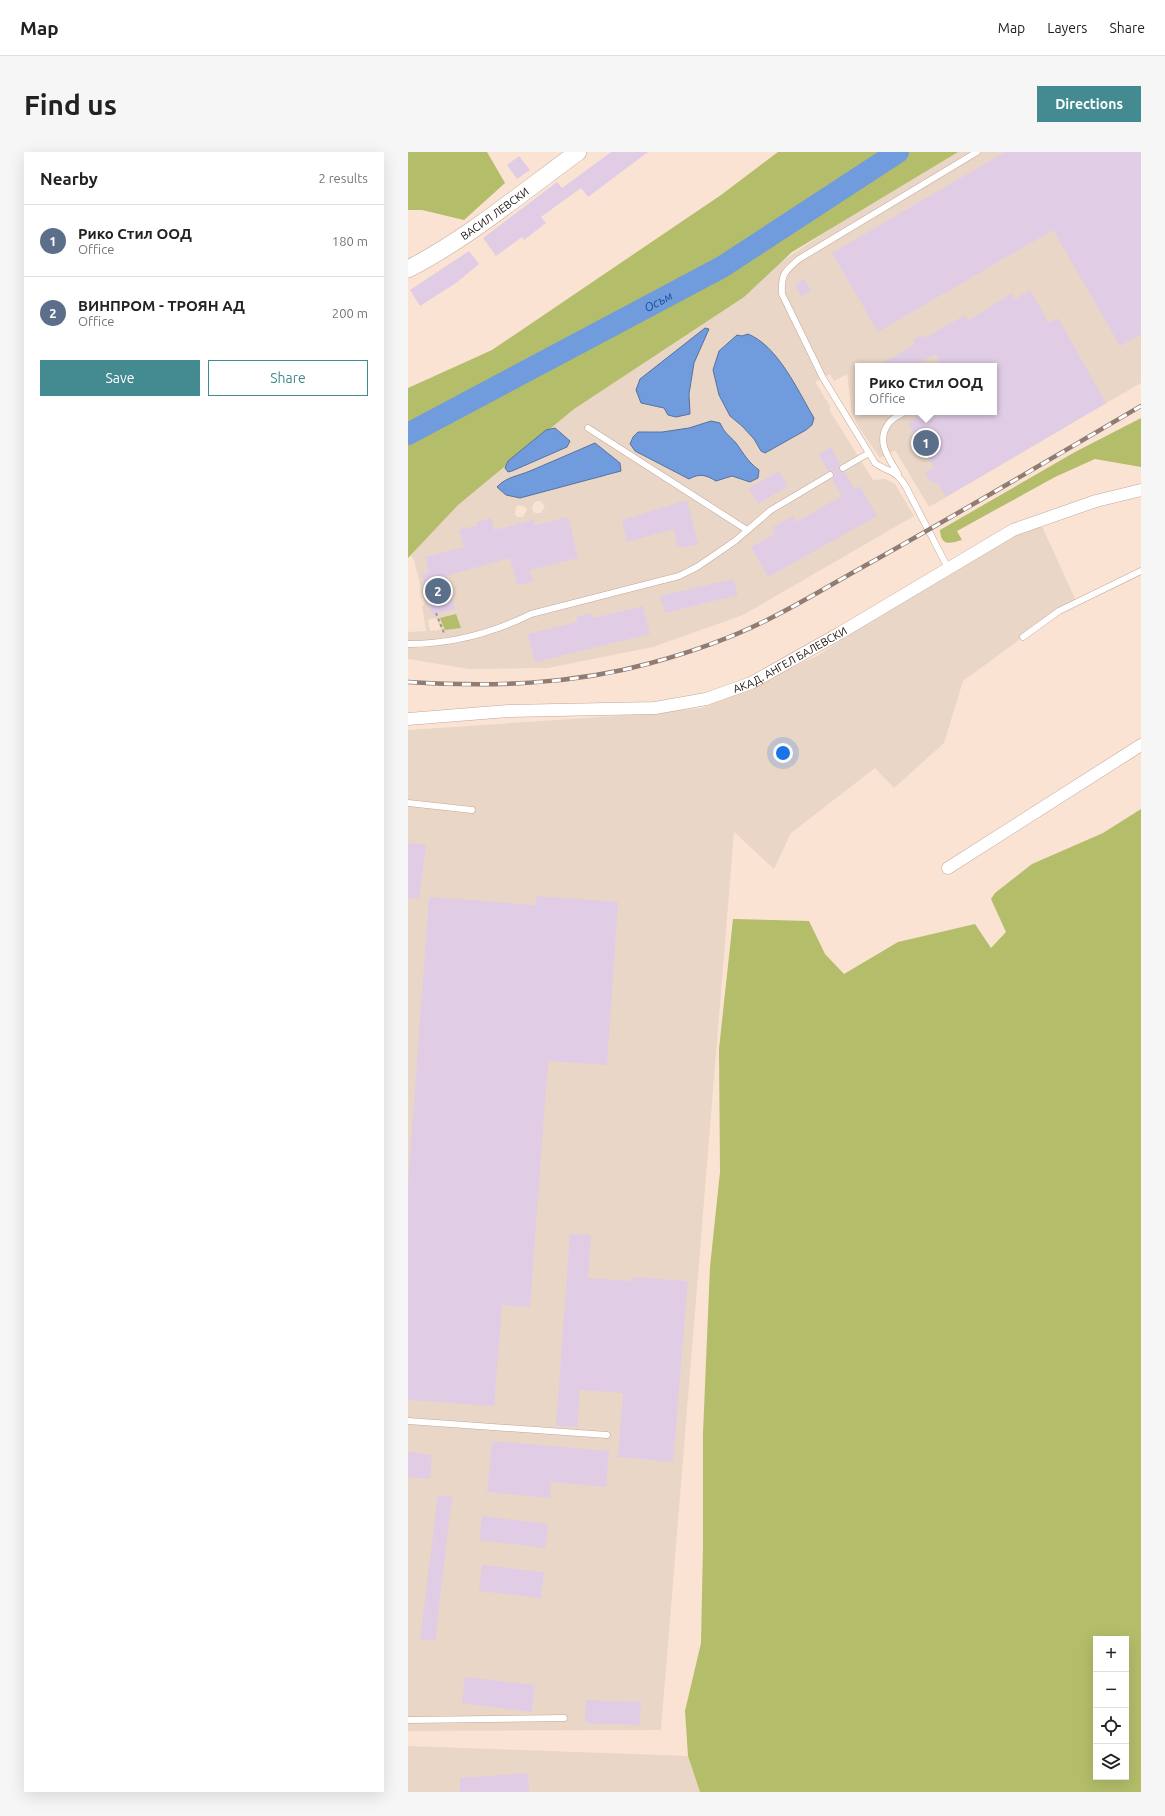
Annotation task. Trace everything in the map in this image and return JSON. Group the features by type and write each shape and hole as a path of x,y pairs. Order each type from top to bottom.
{"main road":[{"name":"ВАСИЛ ЛЕВСКИ","path":"408,269 425,261 483,222 578,152"}],"street":[{"name":"АКАД. АНГЕЛ БАЛЕВСКИ","path":"408,719 508,711 655,708 706,699 751,683 840,633 1013,530 1096,500 1141,490"},
{"path":"948,868 1141,745"}],"lane":[{"path":"900,478 890,471 880,468 875,463 823,378 782,294 782,279 788,269 799,259 977,152"},
{"path":"900,415 889,422 883,435 883,447 914,500 948,568"},
{"path":"588,428 747,530"},
{"path":"842,468 869,452"},
{"path":"408,644 434,644 446,641 509,625 531,614 679,576 697,567 735,541 771,510 830,475"},
{"path":"1023,637 1059,611 1141,571"},
{"path":"408,803 472,810"},
{"path":"408,1421 607,1435"},
{"path":"408,1720 564,1718"}],"path":[{"path":"436,614 446,641"}],"shaded area":[{"path":"944,152 1141,152 1141,383 929,507 895,450 880,458 858,426 852,413 847,374 834,381 830,374 815,382 830,406 830,411 873,480 885,479 895,484 914,516 743,615 653,647 548,668 469,669 408,659 408,632 426,631 422,606 425,604 414,560 408,551 535,428","holes":["709,329 694,363 689,394 690,414 676,417 668,415 665,408","737,335 742,336 761,451 754,439 730,416 719,395 713,370 719,351","711,421 735,443 750,463 759,470 750,482 732,476 716,481 706,475 697,475 648,431 662,432 689,428","582,448 620,463 621,471 607,476 516,475 528,472","540,501 545,506 541,513 535,513 532,510 534,503","519,505 525,507 527,510 523,517 517,517 515,514 516,507","436,618 441,630 430,631 428,620"]},
{"path":"1040,522 1077,603 1023,637 963,681 944,743 894,788 875,768 791,833 774,869 734,832 661,1730 408,1731 408,730 616,716 702,708 817,656 970,556"},
{"path":"408,1746 688,1756 700,1792 408,1792"}],"green space":[{"path":"408,152 487,152 505,183 464,220 422,210 408,210"},
{"path":"778,152 958,152 792,252 744,297 574,409 458,505 408,558 408,388 492,350 721,195"},
{"path":"1141,418 1141,467 1095,459 1055,477 957,531 962,540 950,543 942,539 940,530 1075,452"},
{"path":"456,614 461,628 445,630 440,618"},
{"path":"1141,809 1141,1792 700,1792 688,1756 685,1711 701,1643 703,1433 710,1267 720,1172 719,1049 733,919 809,921 825,954 844,974 898,942 975,924 991,948 1006,932 991,899 995,893 1032,864 1103,833"}],"water":[{"path":"705,328 709,329 694,363 689,394 690,414 676,417 668,415 664,408 641,403 636,390 640,379"},
{"path":"748,334 769,348 778,359 814,418 812,425 806,430 765,453 761,451 754,439 742,426 730,416 719,395 713,370 719,351 737,335 742,336"},
{"path":"711,421 720,423 725,432 736,443 749,461 759,470 758,478 750,482 732,476 716,481 709,477 703,476 696,476 689,479 635,451 630,444 633,437 638,432 662,432 689,428"},
{"path":"555,428 570,441 567,447 508,472 505,468 508,461 546,430"},
{"path":"595,443 620,463 621,471 520,498 506,495 497,487 508,479"}],"building":[{"path":"611,152 648,152 588,197 581,188 541,217 546,223 524,240 522,237 496,256 483,238 557,182 562,188"},
{"path":"1005,152 1141,152 1141,334 1120,346 1053,230 878,332 832,253"},
{"path":"519,156 530,170 517,179 507,165"},
{"path":"469,251 479,264 456,283 420,306 410,290"},
{"path":"804,279 811,291 801,296 795,285"},
{"path":"1030,290 1049,323 1058,318 1106,403 946,497 938,483 931,482 925,473 934,468 908,423 921,415 997,415 997,363 940,363 935,354 918,363 882,363 915,344 913,340 923,334 925,338 965,315 968,321 1012,293 1015,299"},
{"path":"831,447 840,464 839,471 845,472 854,489 860,486 877,516 768,577 751,547 775,534 772,528 793,516 796,522 842,496 832,479 834,473 832,471 828,471 818,454"},
{"path":"779,471 788,486 758,504 749,488"},
{"path":"687,500 698,544 683,548 682,546 678,547 674,529 627,542 622,520"},
{"path":"568,517 578,558 530,570 533,582 517,585 510,558 446,576 455,609 432,615 422,574 429,572 425,557 464,547 459,530 478,525 477,522 491,518 494,530 534,520 535,525"},
{"path":"733,579 738,595 665,613 660,596"},
{"path":"643,606 650,634 535,662 528,634 577,622 576,617 592,613 594,618"},
{"path":"408,843 426,845 419,899 408,898"},
{"path":"536,896 618,902 607,1065 548,1061 530,1307 502,1305 494,1406 408,1400 408,1185 429,897 536,905"},
{"path":"570,1234 591,1235 588,1278 633,1281 633,1277 688,1281 673,1462 618,1457 623,1393 580,1390 577,1427 556,1426"},
{"path":"492,1441 609,1451 606,1487 551,1482 550,1498 487,1492"},
{"path":"408,1452 432,1455 430,1479 408,1477"},
{"path":"438,1495 452,1497 435,1641 420,1639"},
{"path":"482,1516 548,1524 545,1548 479,1540"},
{"path":"482,1565 544,1572 541,1598 479,1591"},
{"path":"465,1677 535,1685 532,1712 462,1703"},
{"path":"586,1700 641,1702 640,1725 585,1723"},
{"path":"528,1773 529,1792 460,1792 460,1778"}],"waterway":[{"name":"Осъм","path":"408,434 722,267 898,152"}],"railway":[{"path":"408,682 439,684 500,684 561,680 591,676 651,663 712,644 742,632 796,605 972,505 1141,406"}],"place":[{"name":"Рико Стил ООД","path":"926,443"},
{"name":"ВИНПРОМ - ТРОЯН АД","path":"438,591"}]}
